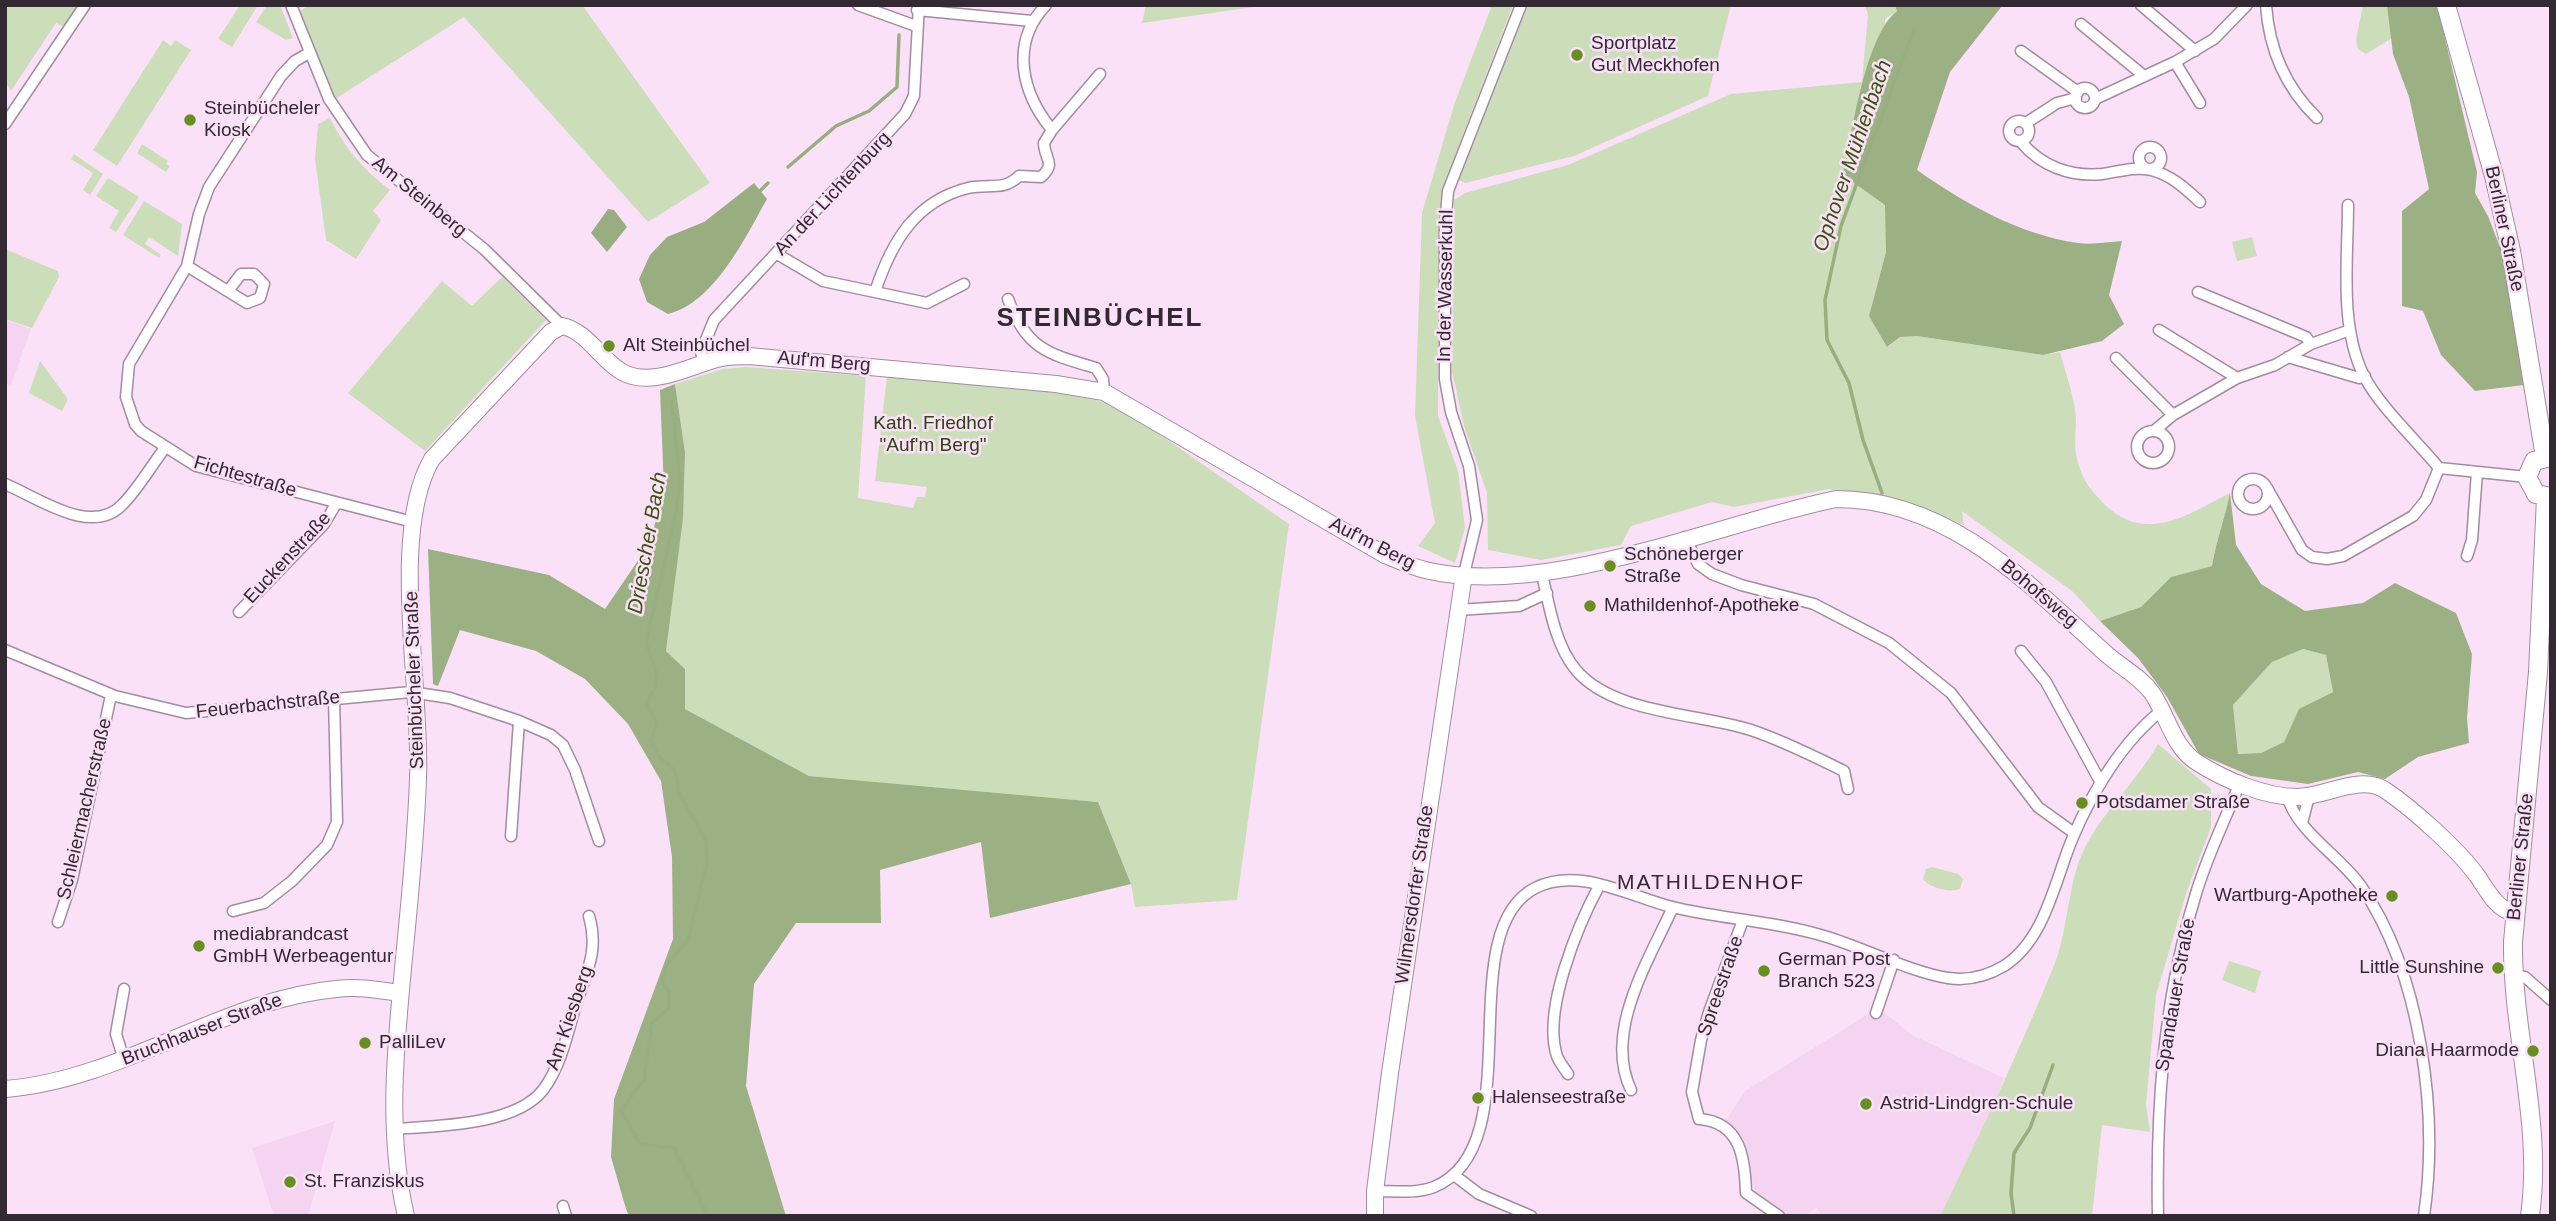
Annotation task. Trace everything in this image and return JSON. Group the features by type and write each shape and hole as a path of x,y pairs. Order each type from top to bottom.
{"main road":[{"name":"Berliner Straße","path":"2446,5 2506,225 2548,457"},
{"path":"2548,457 2530,466 2527,477 2531,489 2548,497"},
{"name":"Berliner Straße","path":"2530,1216 2535,1144 2513,974 2514,913 2544,683 2548,497"}],"street":[{"path":"5,124 85,5"},
{"name":"Am Steinberg","path":"291,5 329,99 367,155 484,248 562,326"},
{"path":"858,5 916,26"},
{"path":"1046,5 1032,21 1022,55 1024,73 1034,105 1052,130"},
{"name":"In der Wasserkuhl","path":"1464,574 1477,520 1469,466 1451,412 1446,379 1444,228 1448,191 1521,5"},
{"path":"2141,5 2195,51"},
{"path":"2026,124 2057,103 2088,89 2095,99 2175,62 2214,39 2232,9 2247,5"},
{"path":"2266,5 2267,29 2277,64 2300,100 2316,118"},
{"path":"918,8 1032,21"},
{"name":"An der Lichtenburg","path":"704,363 701,352 714,320 905,114 914,96 918,8"},
{"path":"2081,24 2144,76"},
{"path":"2021,51 2077,95"},
{"name":"Fichtestraße","path":"309,53 295,61 281,76 209,187 198,214 187,266 138,346 128,369 126,397 135,425 164,448 196,466 413,522"},
{"path":"2175,62 2200,103"},
{"path":"875,292 887,255 909,223 928,204 970,187 996,188 1011,184 1019,176 1041,177 1048,171 1051,162 1044,143 1100,74"},
{"path":"2021,142 2030,133 2026,124 2016,121 2009,128 2011,138 2021,142 2030,153 2065,173 2101,174 2147,169 2179,183 2200,202"},
{"path":"2348,205 2350,330 2365,376 2439,468 2527,477"},
{"path":"776,254 823,281 927,303 964,284"},
{"path":"187,266 228,291"},
{"path":"2198,292 2306,337 2311,344"},
{"name":"Auf'm Berg","path":"1008,299 1017,324 1028,337 1054,356 1097,368 1103,379 1104,392"},
{"name":"Auf'm Berg","path":"562,326 575,331 628,374 661,376 723,357 749,356 1056,384 1104,392 1385,555 1425,570 1464,574"},
{"name":"Steinbücheler Straße","path":"407,1216 395,1129 394,1045 418,779 412,591 413,522 423,475 432,459 551,332 562,326"},
{"path":"2159,330 2236,378"},
{"path":"2154,431 2173,415 2236,378 2288,357 2311,344 2350,330"},
{"path":"2288,357 2359,378 2365,376"},
{"path":"2116,358 2173,415"},
{"path":"5,484 78,517 99,518 120,507 164,448"},
{"path":"2267,488 2302,550 2312,557 2327,559 2343,556 2413,516 2426,500 2439,468"},
{"path":"2467,556 2472,540 2477,472"},
{"name":"Bohofsweg","path":"1464,574 1542,574 1836,499 1860,499 1917,513 1980,545 2060,609 2103,651 2142,682 2179,745 2192,759 2240,783 2287,796 2309,796 2357,785 2381,788 2457,852 2494,900 2506,912 2514,913"},
{"name":"Euckenstraße","path":"239,612 324,524 336,504"},
{"path":"1685,537 1698,564 1712,574 1825,609 1896,648 1951,693 2038,807 2074,833"},
{"name":"Wilmersdorfer Straße","path":"1375,1216 1375,1191 1464,574"},
{"path":"1542,574 1568,659 1590,683 1623,700 1714,720 1780,740 1844,771 1848,789"},
{"path":"1458,610 1519,606 1547,593"},
{"name":"Feuerbachstraße","path":"5,650 111,695 186,713 416,692 450,698 519,721 551,735 563,745 575,769 599,841"},
{"path":"2021,651 2046,682 2101,783"},
{"name":"Schleiermacherstraße","path":"58,922 72,880 111,695"},
{"path":"233,911 264,903 292,881 327,845 337,822 334,698"},
{"path":"1375,1191 1417,1191 1431,1188 1454,1175 1469,1155 1480,1118 1491,1049 1495,949 1506,918 1524,896 1548,883 1575,879 1673,907 1807,931 1935,975 1963,979 1988,974 2010,961 2036,930 2074,833 2101,783 2137,734 2161,711"},
{"path":"512,836 519,721"},
{"name":"Spandauer Straße","path":"2158,1216 2157,1152 2161,1068 2173,990 2195,895 2240,783"},
{"path":"2287,796 2290,807 2302,823 2348,868 2368,897 2399,961 2417,1036 2429,1120 2424,1216"},
{"path":"2302,823 2309,796"},
{"path":"1568,1074 1557,1056 1555,1033 1559,988 1573,942 1599,886"},
{"path":"1631,1090 1624,1074 1622,1059 1628,1014 1673,907"},
{"name":"Am Kiesberg","path":"395,1129 506,1115 531,1102 542,1091 562,1051 596,941 589,916"},
{"name":"Spreestraße","path":"1743,920 1709,1012 1692,1092 1699,1119 1714,1120 1732,1132 1740,1146 1745,1158 1746,1193 1779,1216"},
{"path":"1876,1013 1894,960"},
{"path":"2513,974 2525,977 2551,1000"},
{"name":"Bruchhauser Straße","path":"5,1089 64,1080 124,1060 285,998 339,988 400,993"},
{"path":"124,989 116,1034 124,1060"},
{"path":"1454,1175 1479,1194 1531,1216"}],"shaded area":[{"path":"1895,5 2002,6 1950,72 1917,170 1993,216 2035,233 2083,244 2122,241 2109,295 2124,324 2102,341 2043,355 1917,336 1900,337 1887,347 1869,316 1886,252 1885,205 1843,175 1868,63 1876,41 1897,11"},
{"path":"2387,5 2437,5 2477,172 2475,193 2488,216 2505,260 2524,385 2475,391 2441,355 2423,311 2402,306 2402,211 2429,189 2409,97 2393,54"},
{"path":"754,183 767,199 738,250 714,283 700,297 668,314 647,302 639,279 650,255 667,237 704,222"},
{"path":"608,209 614,210 627,227 607,252 591,233"},
{"path":"5,320 31,329 11,385 5,383"},
{"path":"675,384 685,452 683,518 666,651 685,669 685,709 809,776 1098,802 1131,884 990,918 981,842 880,870 881,923 796,923 754,984 746,1086 786,1216 629,1216 626,1209 611,1157 614,1099 673,939 672,857 661,781 628,724 585,679 536,651 460,630 438,686 433,684 428,549 549,575 605,609 650,543 664,489 660,390"},
{"path":"2230,493 2236,545 2261,584 2305,611 2363,603 2395,583 2456,613 2472,654 2467,718 2469,743 2418,757 2385,779 2358,772 2308,784 2251,776 2199,754 2167,697 2138,658 2100,621 2141,607 2171,577 2212,566","holes":["2303,649 2326,655 2333,692 2299,709 2284,742 2261,753 2238,754 2233,705 2272,662"]},
{"name":"Astrid-Lindgren-Schule","path":"1870,1013 1885,1013 1912,1035 2004,1078 1989,1117 1940,1216 1822,1216 1816,1207 1805,1216 1786,1216 1755,1193 1742,1140 1725,1122 1745,1091"},
{"name":"St. Franziskus","path":"335,1121 308,1216 274,1216 252,1148"}],"green space":[{"path":"5,5 78,5 64,27 56,23 11,91 5,81"},
{"path":"240,5 258,5 232,47 218,39"},
{"path":"267,5 280,5 293,38 286,40 256,22"},
{"path":"310,5 582,5 710,183 648,222 464,17 335,99 300,11"},
{"path":"1146,5 1268,5 1142,23"},
{"path":"1492,5 1513,5 1442,189 1438,416 1458,471 1465,528 1455,563 1418,546 1435,523 1415,416 1422,213 1455,102"},
{"path":"1528,5 1731,5 1708,96 1574,156 1465,183 1459,180"},
{"path":"1864,5 1895,5 1897,11 1885,19 1886,252 1869,316 1888,347 1900,337 1917,336 2043,355 2060,352 2075,409 2075,449 2080,469 2095,494 2119,516 2150,524 2166,522 2198,510 2230,493 2212,566 2171,577 2141,607 2100,621 2072,591 1962,511 1964,525 1916,505 1829,489 1734,507 1712,502 1631,526 1621,545 1541,560 1488,550 1487,493 1464,426 1452,371 1454,200 1465,193 1568,165 1731,94 1862,82 1868,14"},
{"path":"2363,5 2396,5 2402,32 2366,54 2358,49 2356,40"},
{"path":"163,40 171,46 175,40 191,50 117,166 93,150"},
{"path":"330,118 356,158 390,190 373,211 381,220 356,259 326,240 315,159 318,124"},
{"path":"142,144 168,161 166,164 170,166 166,172 137,153"},
{"path":"74,154 103,174 90,195 83,190 93,173 71,159"},
{"path":"108,178 139,197 116,232 109,228 119,211 96,196"},
{"path":"144,201 182,224 178,256 149,237 145,244 161,255 159,258 123,235"},
{"path":"2252,237 2257,256 2237,261 2232,242"},
{"path":"5,249 58,271 59,277 32,328 5,319"},
{"path":"502,277 546,320 425,451 348,393 442,281 472,306"},
{"path":"40,361 68,399 62,411 29,393"},
{"name":"Kath. Friedhof \"Auf'm Berg\"","path":"746,367 866,376 858,498 913,508 917,497 925,497 927,487 875,481 887,376 1067,394 1108,403 1146,425 1289,524 1237,900 1135,907 1131,884 1098,802 809,776 685,709 685,669 666,651 685,452 675,384 723,369"},
{"path":"2303,649 2326,655 2333,692 2300,709 2284,742 2261,753 2238,754 2233,705 2272,662"},
{"path":"2158,744 2211,789 2211,827 2187,891 2156,995 2146,1104 2150,1132 2102,1125 2092,1216 1940,1216 2000,1091 2055,963 2082,854 2096,828"},
{"path":"1932,867 1958,874 1963,879 1960,889 1945,890 1926,882 1923,879 1926,869"},
{"path":"2229,961 2261,971 2255,993 2222,980"}],"waterway":[{"name":"Ophover Mühlenbach","path":"1882,493 1863,440 1849,383 1827,340 1825,300 1841,226 1914,29"},
{"name":"Driescher Bach","path":"788,167 836,126 869,111 897,87 899,35"},
{"name":"Driescher Bach","path":"759,192 768,183"},
{"name":"Driescher Bach","path":"655,687 657,675 646,642 676,513 680,481 672,401"},
{"name":"Driescher Bach","path":"652,692 647,705 657,723 651,741 658,755 675,771 679,793 706,841 707,862 688,940 667,964 662,982 669,992 669,1008 652,1023 644,1080 621,1110 640,1144 674,1148 708,1216"},
{"name":"Ophover Mühlenbach","path":"2014,1216 2011,1193 2014,1153 2030,1128 2053,1065"}],"place":[{"name":"Sportplatz Gut Meckhofen","path":"1577,55"},
{"name":"Steinbücheler Kiosk","path":"190,120"},
{"name":"Alt Steinbüchel","path":"609,346"},
{"name":"Schöneberger Straße","path":"1610,566"},
{"name":"Mathildenhof-Apotheke","path":"1590,606"},
{"name":"Potsdamer Straße","path":"2082,803"},
{"name":"Wartburg-Apotheke","path":"2392,896"},
{"name":"mediabrandcast GmbH Werbeagentur","path":"199,946"},
{"name":"Little Sunshine","path":"2498,968"},
{"name":"German Post Branch 523","path":"1764,971"},
{"name":"PalliLev","path":"365,1043"},
{"name":"Diana Haarmode","path":"2533,1051"},
{"name":"Halenseestraße","path":"1478,1098"},
{"name":"Astrid-Lindgren-Schule","path":"1866,1104"},
{"name":"St. Franziskus","path":"290,1182"}],"district":[{"name":"STEINBÜCHEL","path":"1100,319"},
{"name":"MATHILDENHOF","path":"1711,883"}]}
